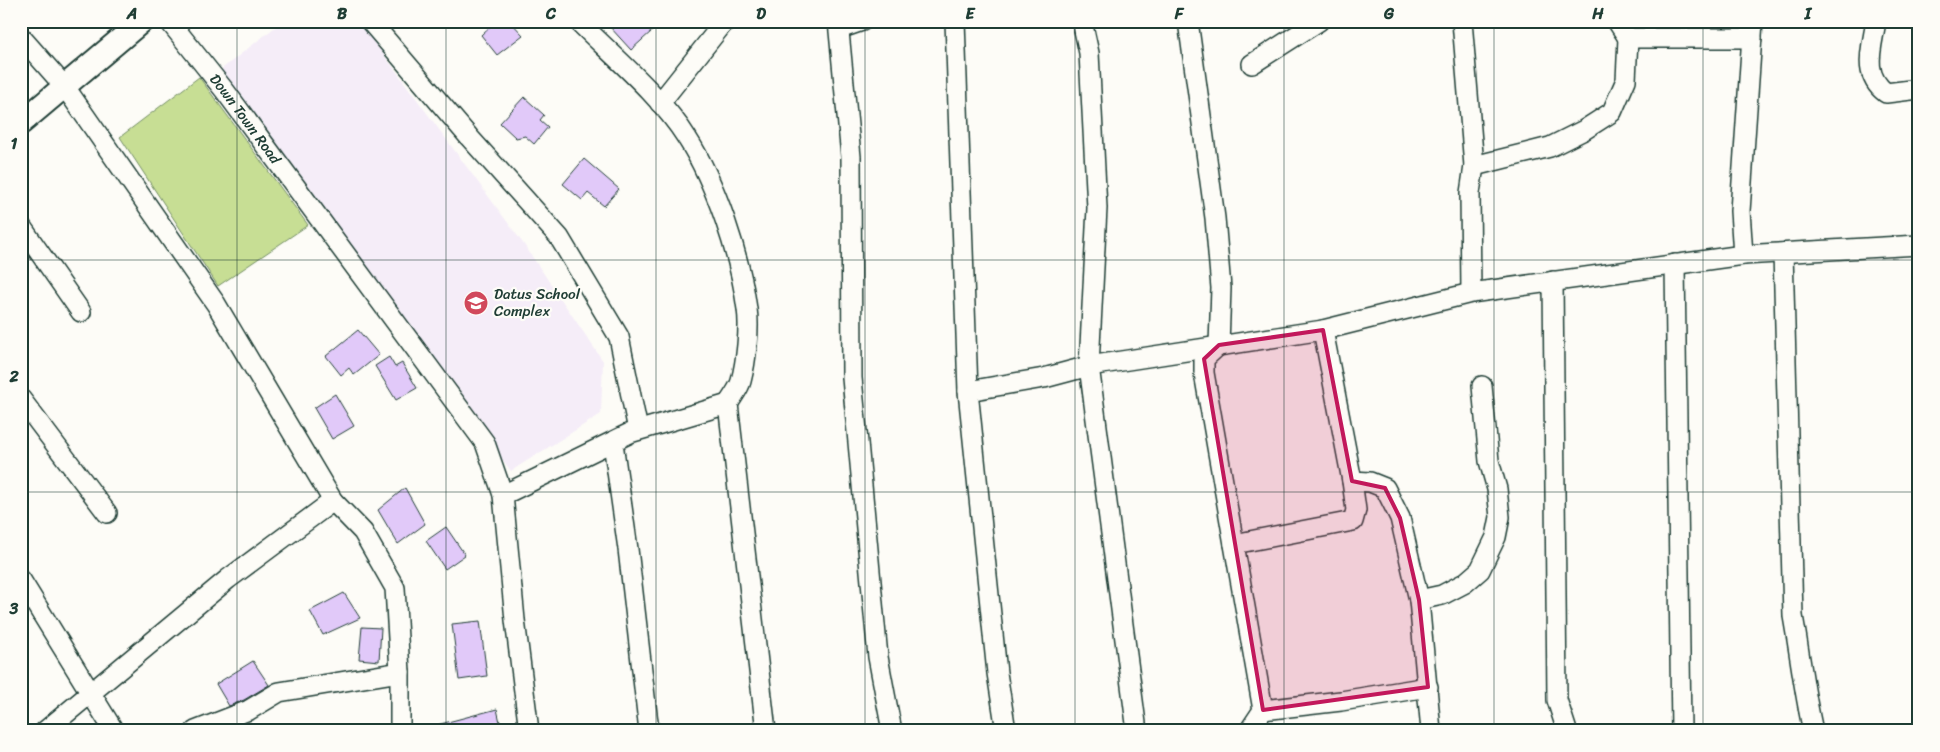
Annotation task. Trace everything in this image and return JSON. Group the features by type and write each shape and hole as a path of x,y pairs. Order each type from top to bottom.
{"main road":[{"path":"21,123 142,21"}],"street":[{"name":"Down Town Road","path":"169,21 225,92 484,443 503,495 515,620 529,731"},
{"path":"370,21 462,130 559,237 619,337 638,430"},
{"path":"578,21 660,103 687,138 716,194 737,262 748,310 746,354 741,382 728,404 766,731"},
{"path":"660,103 725,21"},
{"path":"862,21 839,25 852,157 852,378 878,657 892,731"},
{"path":"955,21 968,391 997,673 1006,731"},
{"path":"1082,21 1089,53 1097,208 1088,366 1137,731"},
{"path":"1188,21 1216,227 1221,288 1219,344 1204,359 1204,373 1263,710 1249,731"},
{"path":"1252,64 1319,21"},
{"path":"1462,21 1474,166 1470,193 1471,293"},
{"path":"1474,166 1550,146 1584,130 1612,112 1626,80 1628,38 1617,21"},
{"path":"1876,21 1870,69 1874,84 1886,93 1919,89"},
{"path":"1628,38 1752,30 1740,211 1742,255"},
{"path":"21,37 65,87 216,304 333,501 363,532 394,588 400,672 400,731"},
{"path":"21,226 81,312"},
{"path":"968,391 1044,378 1088,366 1219,344 1323,330 1471,293 1742,255 1919,245"},
{"path":"1782,253 1793,616 1800,650 1803,688 1813,731"},
{"path":"1675,264 1681,731"},
{"path":"1553,281 1557,700 1568,731"},
{"path":"1234,544 1353,521 1356,510 1352,482 1323,330"},
{"path":"1419,600 1442,595 1465,583 1480,570 1496,537 1500,517 1497,489 1489,461 1482,386"},
{"path":"22,402 107,513"},
{"path":"503,495 638,430 728,404"},
{"path":"613,443 628,549 649,731"},
{"path":"1352,482 1370,482 1385,488 1400,518 1419,600 1431,731"},
{"path":"45,731 170,630 228,578 333,501"},
{"path":"21,580 27,604 90,693 114,731"},
{"path":"195,731 249,710 279,692 400,672"},
{"path":"1263,710 1341,701 1428,687"}],"highlighted area":[{"path":"1323,330 1352,481 1385,488 1400,518 1419,600 1428,687 1263,710 1204,359 1219,345"}],"shaded area":[{"name":"Datus School Complex","path":"283,21 359,21 525,246 603,361 601,414 511,471 219,71"}],"green space":[{"path":"199,77 308,225 218,286 120,137"}],"building":[{"path":"496,21 510,21 523,35 497,55 481,35"},
{"path":"616,21 649,21 652,31 631,50 610,27"},
{"path":"524,97 544,115 540,120 548,127 534,144 525,136 516,138 500,123"},
{"path":"584,159 619,189 604,206 588,193 582,200 563,184"},
{"path":"358,330 379,355 354,375 349,368 341,375 326,356"},
{"path":"389,357 395,367 402,363 417,388 396,400 375,366"},
{"path":"335,394 354,426 332,439 314,408"},
{"path":"405,488 425,524 398,544 378,510"},
{"path":"446,527 465,555 445,569 426,541"},
{"path":"344,593 360,618 323,635 310,611"},
{"path":"480,621 487,676 459,680 452,624"},
{"path":"362,627 381,628 379,661 359,659"},
{"path":"253,661 269,685 244,700 229,706 216,684"},
{"path":"497,709 502,731 430,731 429,727"}],"place":[{"name":"Datus School Complex","path":"476,303"}]}
